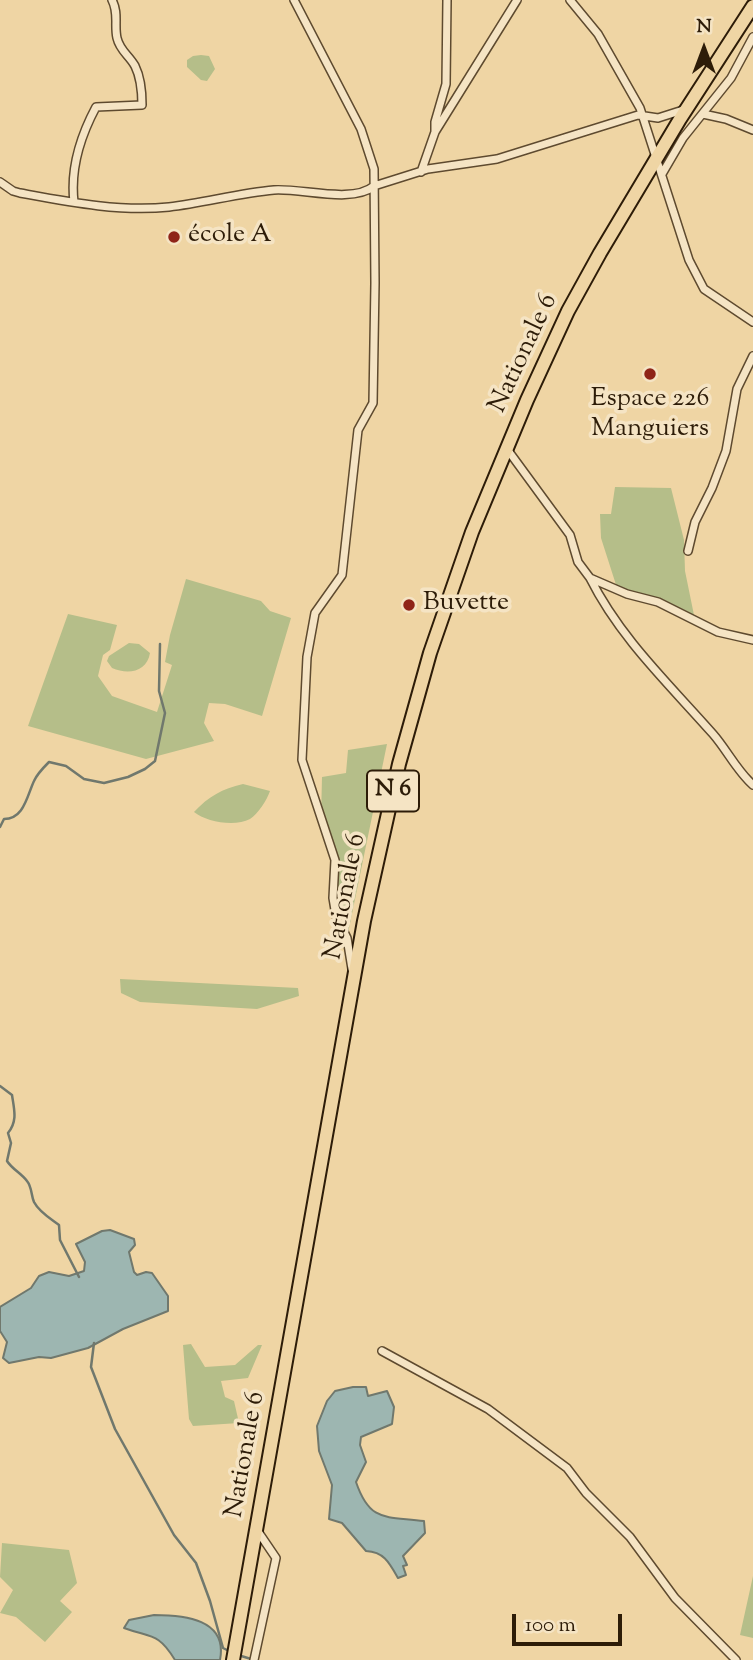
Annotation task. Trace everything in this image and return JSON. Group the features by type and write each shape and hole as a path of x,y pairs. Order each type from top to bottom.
{"main road":[{"name":"Nationale 6","path":"233,1660 375,864 413,708 472,532 568,311 686,109 753,6"}],"street":[{"path":"74,202 73,171 83,134 96,107 142,104 142,92 135,65 120,49 117,41 117,15 112,0"},
{"path":"294,0 361,129 374,169 373,403 358,430 342,575 315,613 307,657 302,760 335,860 336,916 346,938 354,978"},
{"path":"435,132 446,78 447,0"},
{"path":"421,172 435,132 517,0"},
{"path":"570,0 598,34 642,114 689,260 704,289 753,322"},
{"path":"662,174 683,138 730,78 753,37"},
{"path":"0,182 13,191 127,208 166,207 276,190 342,194 367,191 374,186 421,172 497,159 642,114 658,118 686,109"},
{"path":"703,114 726,119 753,130"},
{"path":"688,551 695,522 726,451 737,389 753,356"},
{"path":"507,448 570,535 578,562 601,600 643,657 712,733 753,785"},
{"path":"590,578 627,594 658,602 718,632 753,640"},
{"path":"382,1351 488,1409 567,1468 586,1493 636,1545 675,1598 736,1660"},
{"path":"254,1660 276,1558 257,1529"}],"green space":[{"path":"201,55 209,56 215,69 207,81 201,80 187,67 187,60"},
{"path":"615,487 671,488 684,540 685,571 695,620 618,591 601,538 600,514 611,514"},
{"path":"186,579 261,601 270,611 291,618 262,716 225,704 209,703 204,723 214,741 146,759 28,726 68,614 117,625 110,650 103,655 98,676 112,696 157,712 172,665 165,662"},
{"path":"129,643 139,644 150,653 145,664 130,671 112,668 107,661 109,656"},
{"path":"387,744 347,938 336,916 335,860 321,819 322,777 346,773 348,750"},
{"path":"243,784 270,791 262,806 250,819 237,823 221,822 194,812 216,794"},
{"path":"120,979 298,988 299,996 257,1009 140,1002 121,993"},
{"path":"191,1344 205,1367 235,1365 258,1345 262,1345 248,1378 221,1381 225,1397 234,1401 239,1423 193,1426 189,1419 183,1345"},
{"path":"2,1543 69,1550 77,1583 60,1601 72,1612 45,1642 16,1617 0,1613 13,1590 0,1577"},
{"path":"753,1576 753,1638 740,1635"}],"water":[{"path":"110,1230 134,1239 135,1245 129,1252 134,1272 137,1275 152,1273 168,1296 168,1311 123,1329 88,1348 51,1358 39,1357 9,1363 3,1358 7,1342 0,1331 0,1307 31,1288 39,1276 49,1272 69,1276 84,1271 85,1262 76,1244 102,1231"},
{"path":"366,1387 368,1396 387,1391 394,1407 392,1424 361,1437 360,1445 366,1462 356,1482 361,1495 367,1505 381,1515 424,1521 425,1533 403,1556 407,1565 403,1566 406,1575 398,1578 385,1559 377,1553 366,1551 342,1523 329,1519 332,1485 319,1451 317,1426 327,1401 335,1391"},
{"path":"154,1615 190,1618 211,1628 221,1646 220,1660 175,1660 159,1640 124,1628 129,1620"}],"waterway":[{"path":"0,827 4,819 11,818 20,811 35,778 49,762 66,766 84,779 104,783 128,777 155,761 165,713 159,691 160,644"},
{"path":"0,1086 12,1095 14,1110 13,1124 8,1133 11,1143 7,1161 29,1183 34,1202 39,1209 59,1225 60,1240 79,1277"},
{"path":"94,1343 91,1367 115,1429 174,1535 196,1563 223,1648 231,1652"},
{"path":"238,1655 251,1659"}],"place":[{"name":"école A","path":"174,237"},
{"name":"Espace 226 Manguiers","path":"650,374"},
{"name":"Buvette","path":"409,605"}]}
